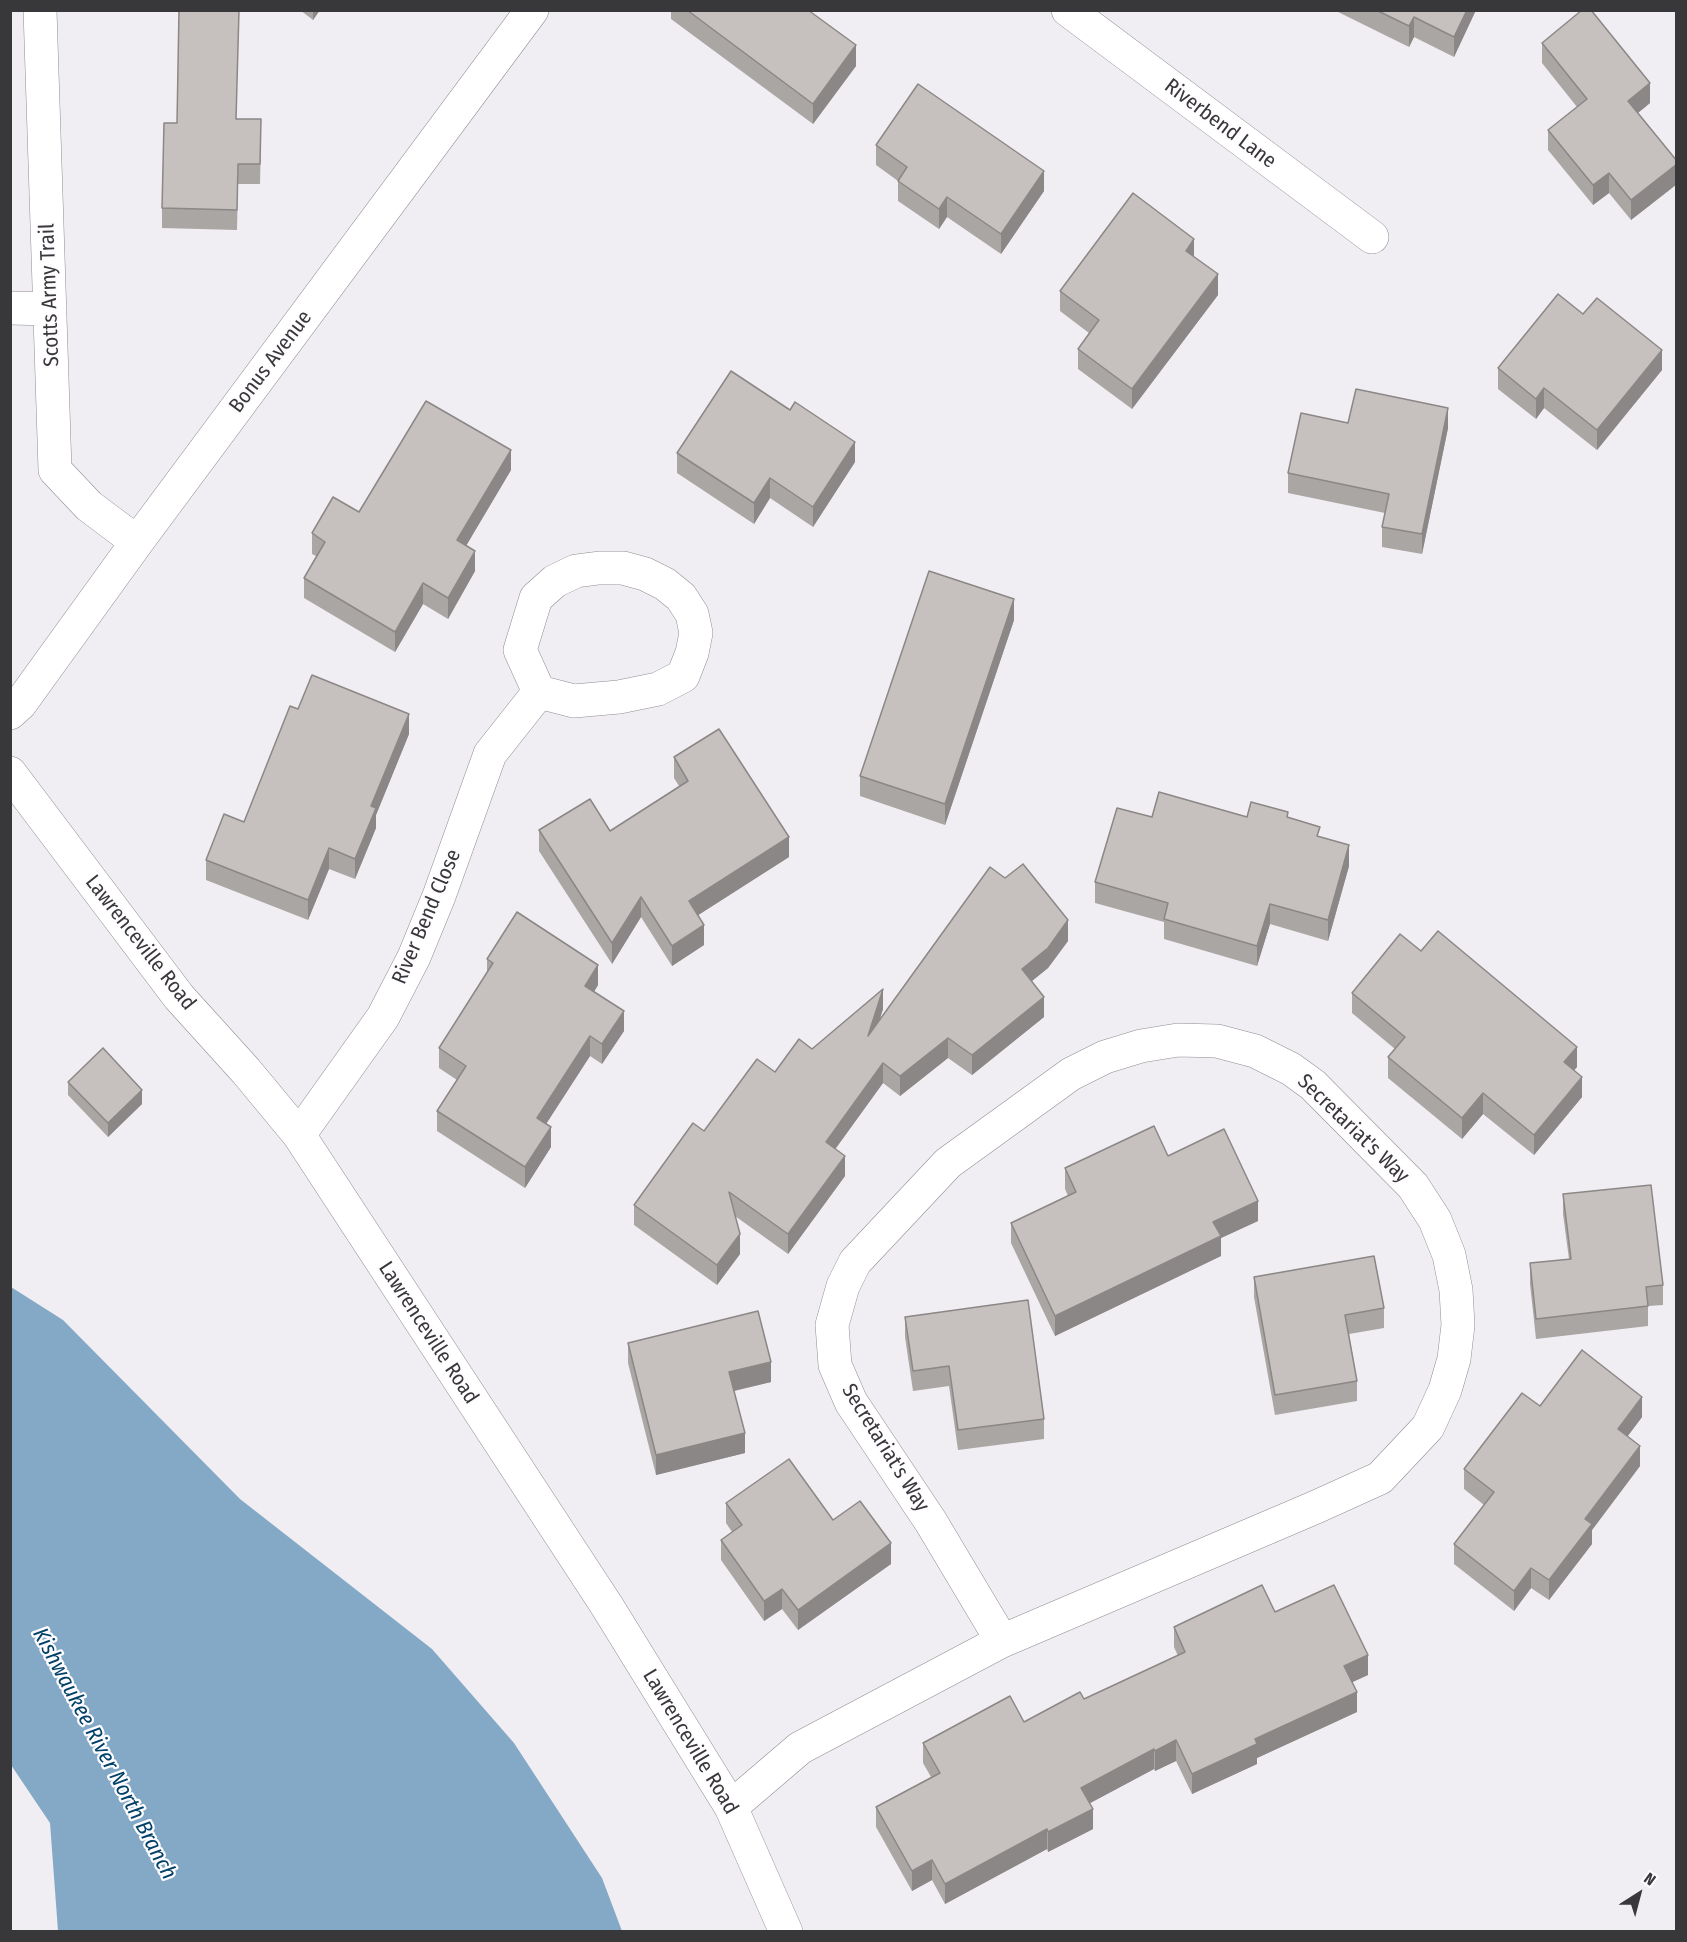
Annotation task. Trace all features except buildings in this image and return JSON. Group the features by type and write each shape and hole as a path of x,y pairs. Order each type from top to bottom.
{"street":[{"name":"Scotts Army Trail","path":"40,10 55,470 89,506 137,542"},
{"name":"Bonus Avenue","path":"10,713 20,704 137,542 532,10"},
{"name":"Riverbend Lane","path":"1068,10 1372,237"},
{"path":"10,308 50,309"},
{"path":"623,568 645,574 665,584 681,597 692,614 696,633 692,653 683,676 658,690 619,697 574,701 539,692 520,650 536,598 555,581 576,571 623,568"},
{"name":"River Bend Close","path":"299,1135 383,1017 414,957 439,896 490,754 539,692"},
{"name":"Lawrenceville Road","path":"10,773 179,996 299,1135 607,1606 731,1807 786,1932"},
{"name":"Secretariat's Way","path":"731,1807 800,1748 1002,1641 1380,1478 1428,1427 1445,1390 1454,1359 1458,1325 1456,1290 1449,1254 1435,1220 1413,1186 1313,1085 1291,1069 1255,1051 1217,1041 1178,1040 1141,1046 1105,1057 1071,1074 948,1163 855,1262 843,1286 832,1325 835,1365 851,1402 932,1521 1002,1641"}],"water":[{"name":"Kishwaukee River North Branch","path":"11,1287 63,1320 240,1499 432,1649 514,1743 602,1878 622,1931 58,1931 50,1823 11,1765"}]}
